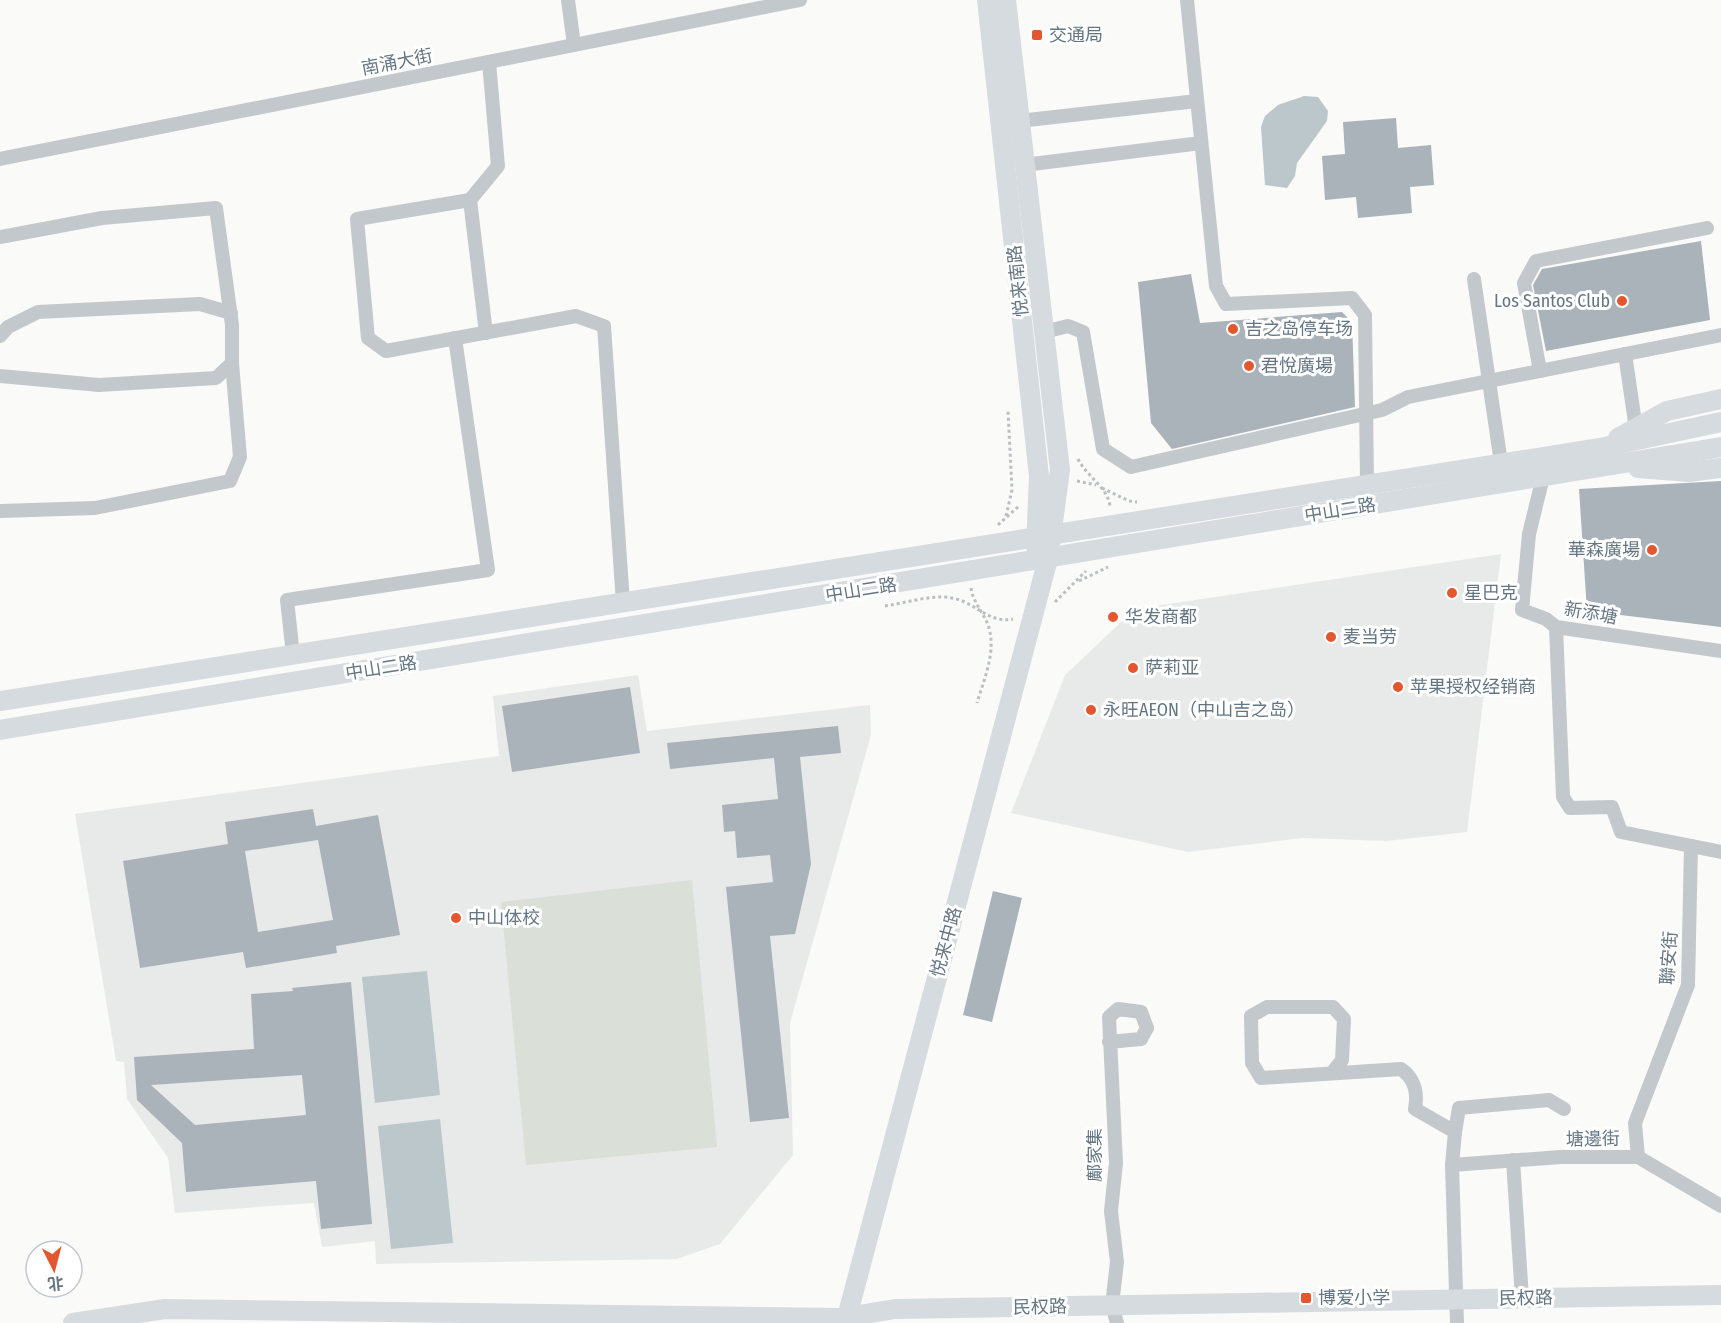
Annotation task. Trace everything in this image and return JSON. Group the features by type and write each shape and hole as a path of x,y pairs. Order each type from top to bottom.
{"main road":[{"name":"悦来南路","path":"987,0 1044,536"},
{"name":"悦来南路","path":"1006,0 1060,470 1044,536 1041,560"},
{"path":"1604,457 1636,429 1667,411 1721,399"},
{"path":"1604,457 1721,422"},
{"name":"中山二路","path":"0,701 1501,463 1721,447"},
{"name":"中山二路","path":"0,730 1543,477 1604,457"},
{"path":"1604,457 1689,472 1721,468"},
{"name":"悦来中路","path":"842,1320 1012,659 1041,560"},
{"name":"民权路","path":"83,1322 165,1309 215,1316 842,1320 895,1309 1114,1314 1458,1299 1721,1295"}],"street":[{"path":"568,0 574,45"},
{"name":"南涌大街","path":"0,159 800,0"},
{"path":"1187,0 1216,286 1226,304 1352,298 1365,315 1367,485"},
{"path":"489,62 498,166 470,200 357,219 368,338 386,351 576,316 604,326 623,603"},
{"path":"1019,121 1197,101"},
{"path":"1024,165 1201,144"},
{"path":"470,200 486,333"},
{"path":"0,237 102,218 216,208 231,313 232,363 240,457 230,481 94,508 0,511"},
{"path":"1540,370 1524,283 1536,261 1707,228"},
{"path":"1474,279 1501,463"},
{"path":"0,336 8,327 38,312 200,304 231,313"},
{"path":"1044,332 1068,326 1083,332 1103,450 1131,467 1382,410 1408,397 1721,335"},
{"path":"293,655 287,600 488,570 455,338"},
{"path":"1625,354 1636,429"},
{"path":"0,376 99,385 216,378 232,363"},
{"name":"新添塘","path":"1543,477 1529,534 1522,610 1546,619 1556,627 1721,651"},
{"path":"1556,627 1563,797 1570,808 1612,807 1621,832 1721,852"},
{"name":"聯安街","path":"1638,1157 1635,1123 1688,985 1691,846"},
{"path":"1332,1074 1342,1060 1344,1019 1333,1007 1267,1007 1251,1016 1252,1063 1261,1078 1332,1074 1401,1069 1410,1075 1417,1095 1415,1109 1455,1132"},
{"name":"鄺家集","path":"1109,1042 1141,1039 1147,1028 1141,1012 1118,1009 1109,1017 1109,1042 1116,1162 1111,1211 1117,1262 1114,1314"},
{"path":"1457,1323 1452,1165 1459,1108 1549,1100 1564,1109"},
{"name":"塘邊街","path":"1452,1165 1513,1160 1638,1157 1721,1206"},
{"path":"1513,1160 1522,1298"}],"path":[{"path":"1006,516 1012,490 1008,411"},
{"path":"1076,456 1083,471 1099,486 1122,498 1140,502"},
{"path":"1077,582 1111,566"},
{"path":"885,606 951,597 980,610 989,628 992,652 977,703"}],"shaded area":[{"path":"1304,96 1318,97 1328,111 1327,121 1297,163 1295,176 1287,188 1265,185 1261,127 1265,116 1278,105"},
{"name":"华发商都","path":"1501,554 1467,832 1387,841 1302,838 1188,852 1011,813 1065,675 1135,609"},
{"name":"中山体校","path":"638,675 647,731 870,705 871,735 790,1023 793,1155 720,1244 677,1259 376,1264 375,1241 322,1247 314,1203 175,1213 168,1158 127,1099 124,1062 116,1061 75,814 499,756 493,696"},
{"path":"692,880 717,1147 526,1165 501,902"},
{"path":"427,971 440,1095 375,1103 362,977"},
{"path":"440,1119 453,1243 391,1249 378,1126"}],"building":[{"path":"1396,118 1398,148 1431,145 1434,185 1410,187 1412,213 1358,218 1356,197 1325,200 1322,156 1345,154 1343,122"},
{"name":"Los Santos Club","path":"1701,241 1710,320 1546,351 1533,285 1542,269"},
{"name":"君悅廣場","path":"1191,274 1200,323 1342,312 1352,322 1355,407 1172,449 1151,423 1138,282"},
{"name":"華森廣場","path":"1721,481 1721,627 1587,611 1579,489"},
{"path":"630,687 640,753 512,772 502,706"},
{"path":"838,726 841,753 800,757 811,864 795,934 770,936 789,1118 750,1122 726,887 773,882 770,855 737,858 735,831 724,832 722,805 778,799 774,758 670,769 667,743"},
{"path":"313,809 316,826 378,815 400,935 336,946 337,953 246,968 243,952 140,968 123,861 228,844 225,822","holes":["318,840 333,920 258,932 245,851"]},
{"path":"993,891 1022,898 992,1022 963,1015"},
{"path":"351,982 372,1224 321,1229 316,1181 186,1192 182,1143 137,1100 134,1057 254,1049 251,994 293,991 292,988","holes":["302,1075 306,1115 195,1125 151,1085"]}],"place":[{"name":"交通局","path":"1037,35"},
{"name":"Los Santos Club","path":"1622,301"},
{"name":"吉之岛停车场","path":"1233,329"},
{"name":"君悅廣場","path":"1249,366"},
{"name":"華森廣場","path":"1652,550"},
{"name":"星巴克","path":"1452,593"},
{"name":"华发商都","path":"1113,617"},
{"name":"麦当劳","path":"1331,637"},
{"name":"萨莉亚","path":"1133,668"},
{"name":"苹果授权经销商","path":"1398,687"},
{"name":"永旺AEON（中山吉之岛）","path":"1091,710"},
{"name":"中山体校","path":"456,918"},
{"name":"博爱小学","path":"1306,1298"}]}
